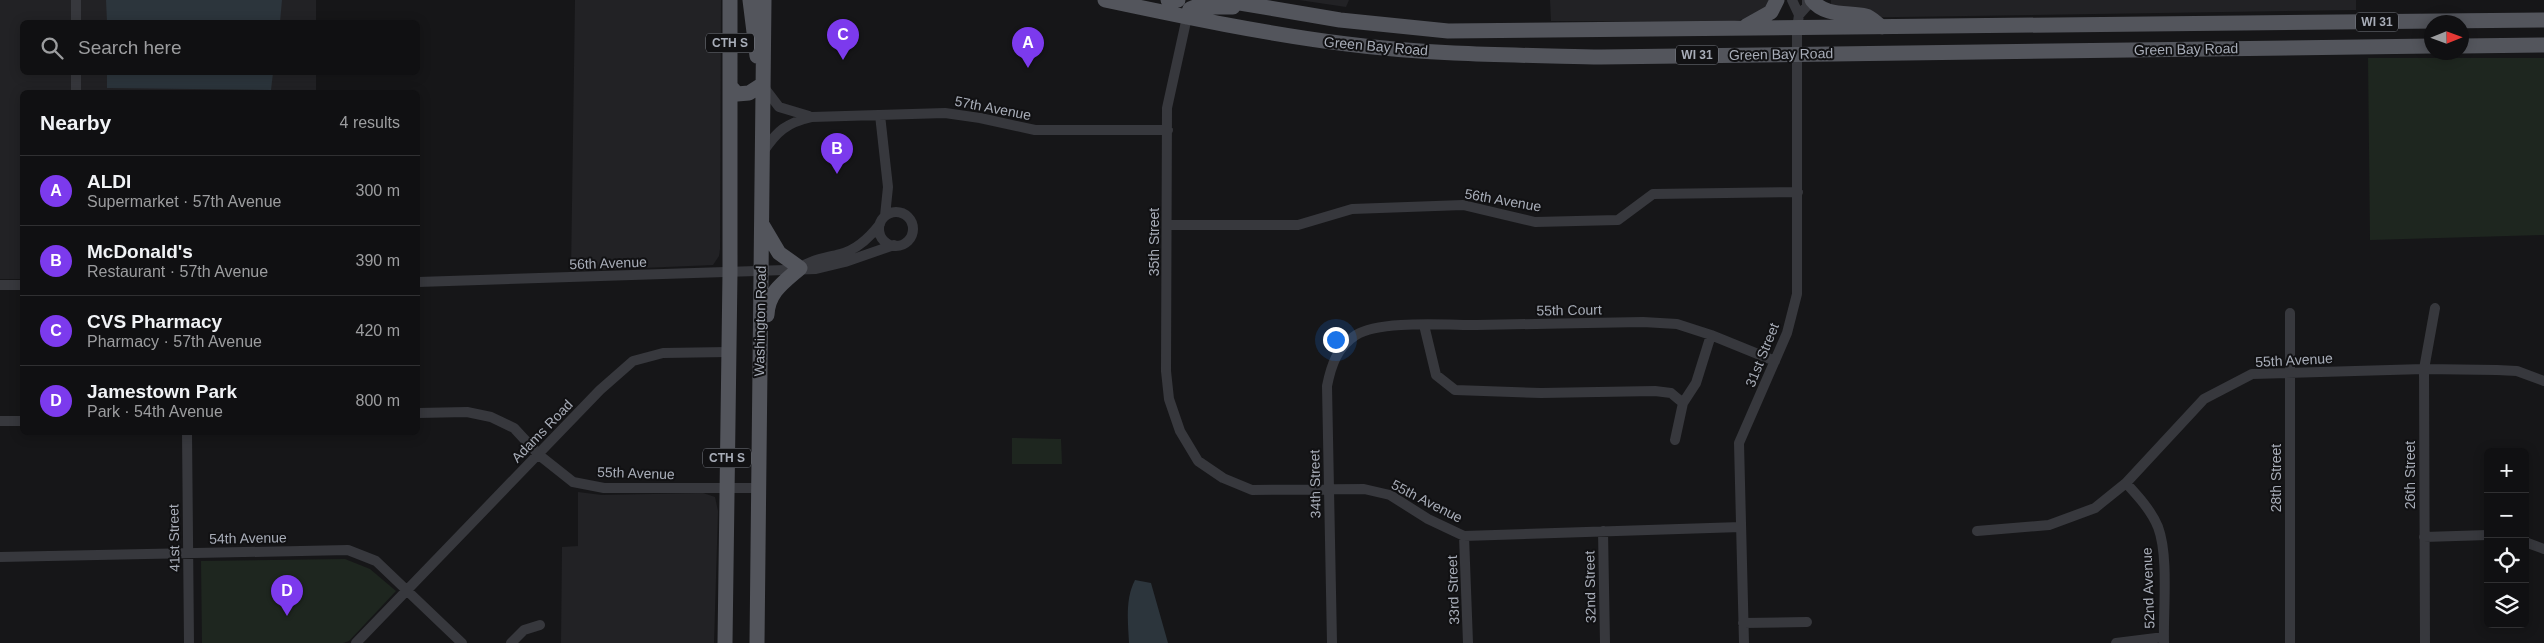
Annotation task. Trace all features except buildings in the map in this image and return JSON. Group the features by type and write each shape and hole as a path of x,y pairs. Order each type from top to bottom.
{"main road":[{"name":"CTH S","path":"725,643 730,273 730,0"},
{"path":"730,86 737,94 748,93 763,84 752,28 750,0"},
{"name":"Washington Road","path":"757,643 762,224 761,154 766,0"},
{"name":"Green Bay Road","path":"1105,0 1125,2 1186,18 1349,45 1463,53 1601,57 2424,46"},
{"path":"1168,0 1178,0"},
{"name":"Green Bay Road","path":"1222,0 1340,20 1448,31 1743,29 1798,22 1882,27 2544,20"},
{"path":"1743,29 1751,21 1764,18 1771,12 1777,0"},
{"path":"1812,0 1828,10 1845,15 1868,16 1882,27"},
{"path":"1186,18 1193,7 1224,8 1243,4"},
{"path":"2469,46 2544,45"},
{"path":"760,366 766,340 768,304 777,288 800,268 774,248 762,224"}],"street":[{"path":"76,0 76,20"},
{"name":"31st Street","path":"1744,643 1739,443 1788,333 1796,294 1798,22 1792,0"},
{"name":"31st Street","path":"1798,22 1807,6 1806,0"},
{"name":"35th Street","path":"1186,18 1167,108 1166,371 1169,399 1180,431 1198,461"},
{"path":"76,75 76,90"},
{"name":"57th Avenue","path":"763,84 779,107 812,117"},
{"name":"57th Avenue","path":"761,154 774,134 793,121 812,117 960,114 1035,130 1168,130"},
{"path":"880,115 888,187 882,238 894,245 904,244 913,231 911,221 904,214 888,187"},
{"name":"56th Avenue","path":"1168,225 1298,225 1352,209 1463,205 1535,222 1618,220 1653,194 1798,192"},
{"path":"883,220 894,212 904,214"},
{"name":"56th Avenue","path":"800,268 809,262 842,254 852,249 870,237 883,220"},
{"name":"56th Avenue","path":"420,282 761,272 800,268 816,269 833,266 894,245"},
{"path":"0,285 20,285"},
{"name":"26th Street","path":"2425,643 2424,369 2435,308"},
{"name":"28th Street","path":"2290,313 2288,371 2290,643"},
{"name":"55th Court","path":"1357,334 1375,327 1424,325 1643,322 1678,324 1775,361"},
{"path":"1424,325 1436,375 1455,390 1533,393 1655,391 1671,393 1683,403"},
{"name":"34th Street","path":"1332,643 1327,386 1331,366 1343,345 1357,334"},
{"path":"1675,440 1683,403 1696,383 1711,335"},
{"name":"Adams Road","path":"356,643 600,390 633,361 662,353 728,352"},
{"name":"55th Avenue","path":"1977,532 2049,526 2095,508 2126,483 2204,399 2252,374 2288,371 2424,369 2517,371 2544,382"},
{"name":"55th Avenue","path":"420,413 467,412 491,417 514,428 539,455 573,482 604,488 758,488"},
{"path":"0,421 20,421"},
{"name":"41st Street","path":"187,435 189,643"},
{"name":"55th Avenue","path":"1198,461 1223,478 1252,490 1364,489 1390,495 1428,518 1464,536 1741,527"},
{"name":"52nd Avenue","path":"2126,483 2146,505 2158,527 2163,557 2164,640"},
{"name":"32nd Street","path":"1603,531 1606,643"},
{"path":"2424,537 2484,535"},
{"name":"33rd Street","path":"1464,536 1468,643"},
{"path":"2529,543 2544,549"},
{"name":"54th Avenue","path":"0,557 348,550 376,561 462,643"},
{"path":"1744,623 1807,622"},
{"path":"512,643 524,630 540,625"},
{"path":"2116,643 2164,640"}],"shaded area":[{"path":"0,0 316,0 316,20 20,20 20,75 316,75 316,90 20,90 20,279 0,279"},
{"path":"106,0 282,0 280,20 107,20"},
{"path":"575,0 721,0 720,249 719,256 713,265 571,271"},
{"path":"1299,0 1349,0 1346,7"},
{"path":"1550,0 1773,0 1764,15 1730,22 1551,21"},
{"path":"1831,0 2356,0 2356,10 1831,18"},
{"path":"2368,58 2469,60 2469,58 2544,58 2544,235 2370,240"},
{"path":"107,75 273,75 271,90 107,88"},
{"path":"1012,438 1061,439 1062,464 1012,464"},
{"path":"578,492 602,495 703,493 715,497 718,511 714,643 561,643 562,547 578,546"},
{"path":"345,559 370,569 396,591 349,641 343,643 202,643 201,561"},
{"path":"1135,580 1151,583 1168,643 1129,643 1128,603"}],"place":[{"name":"CVS Pharmacy","path":"843,60"},
{"name":"ALDI","path":"1028,68"},
{"name":"McDonald's","path":"837,174"},
{"name":"Jamestown Park","path":"287,616"}]}
